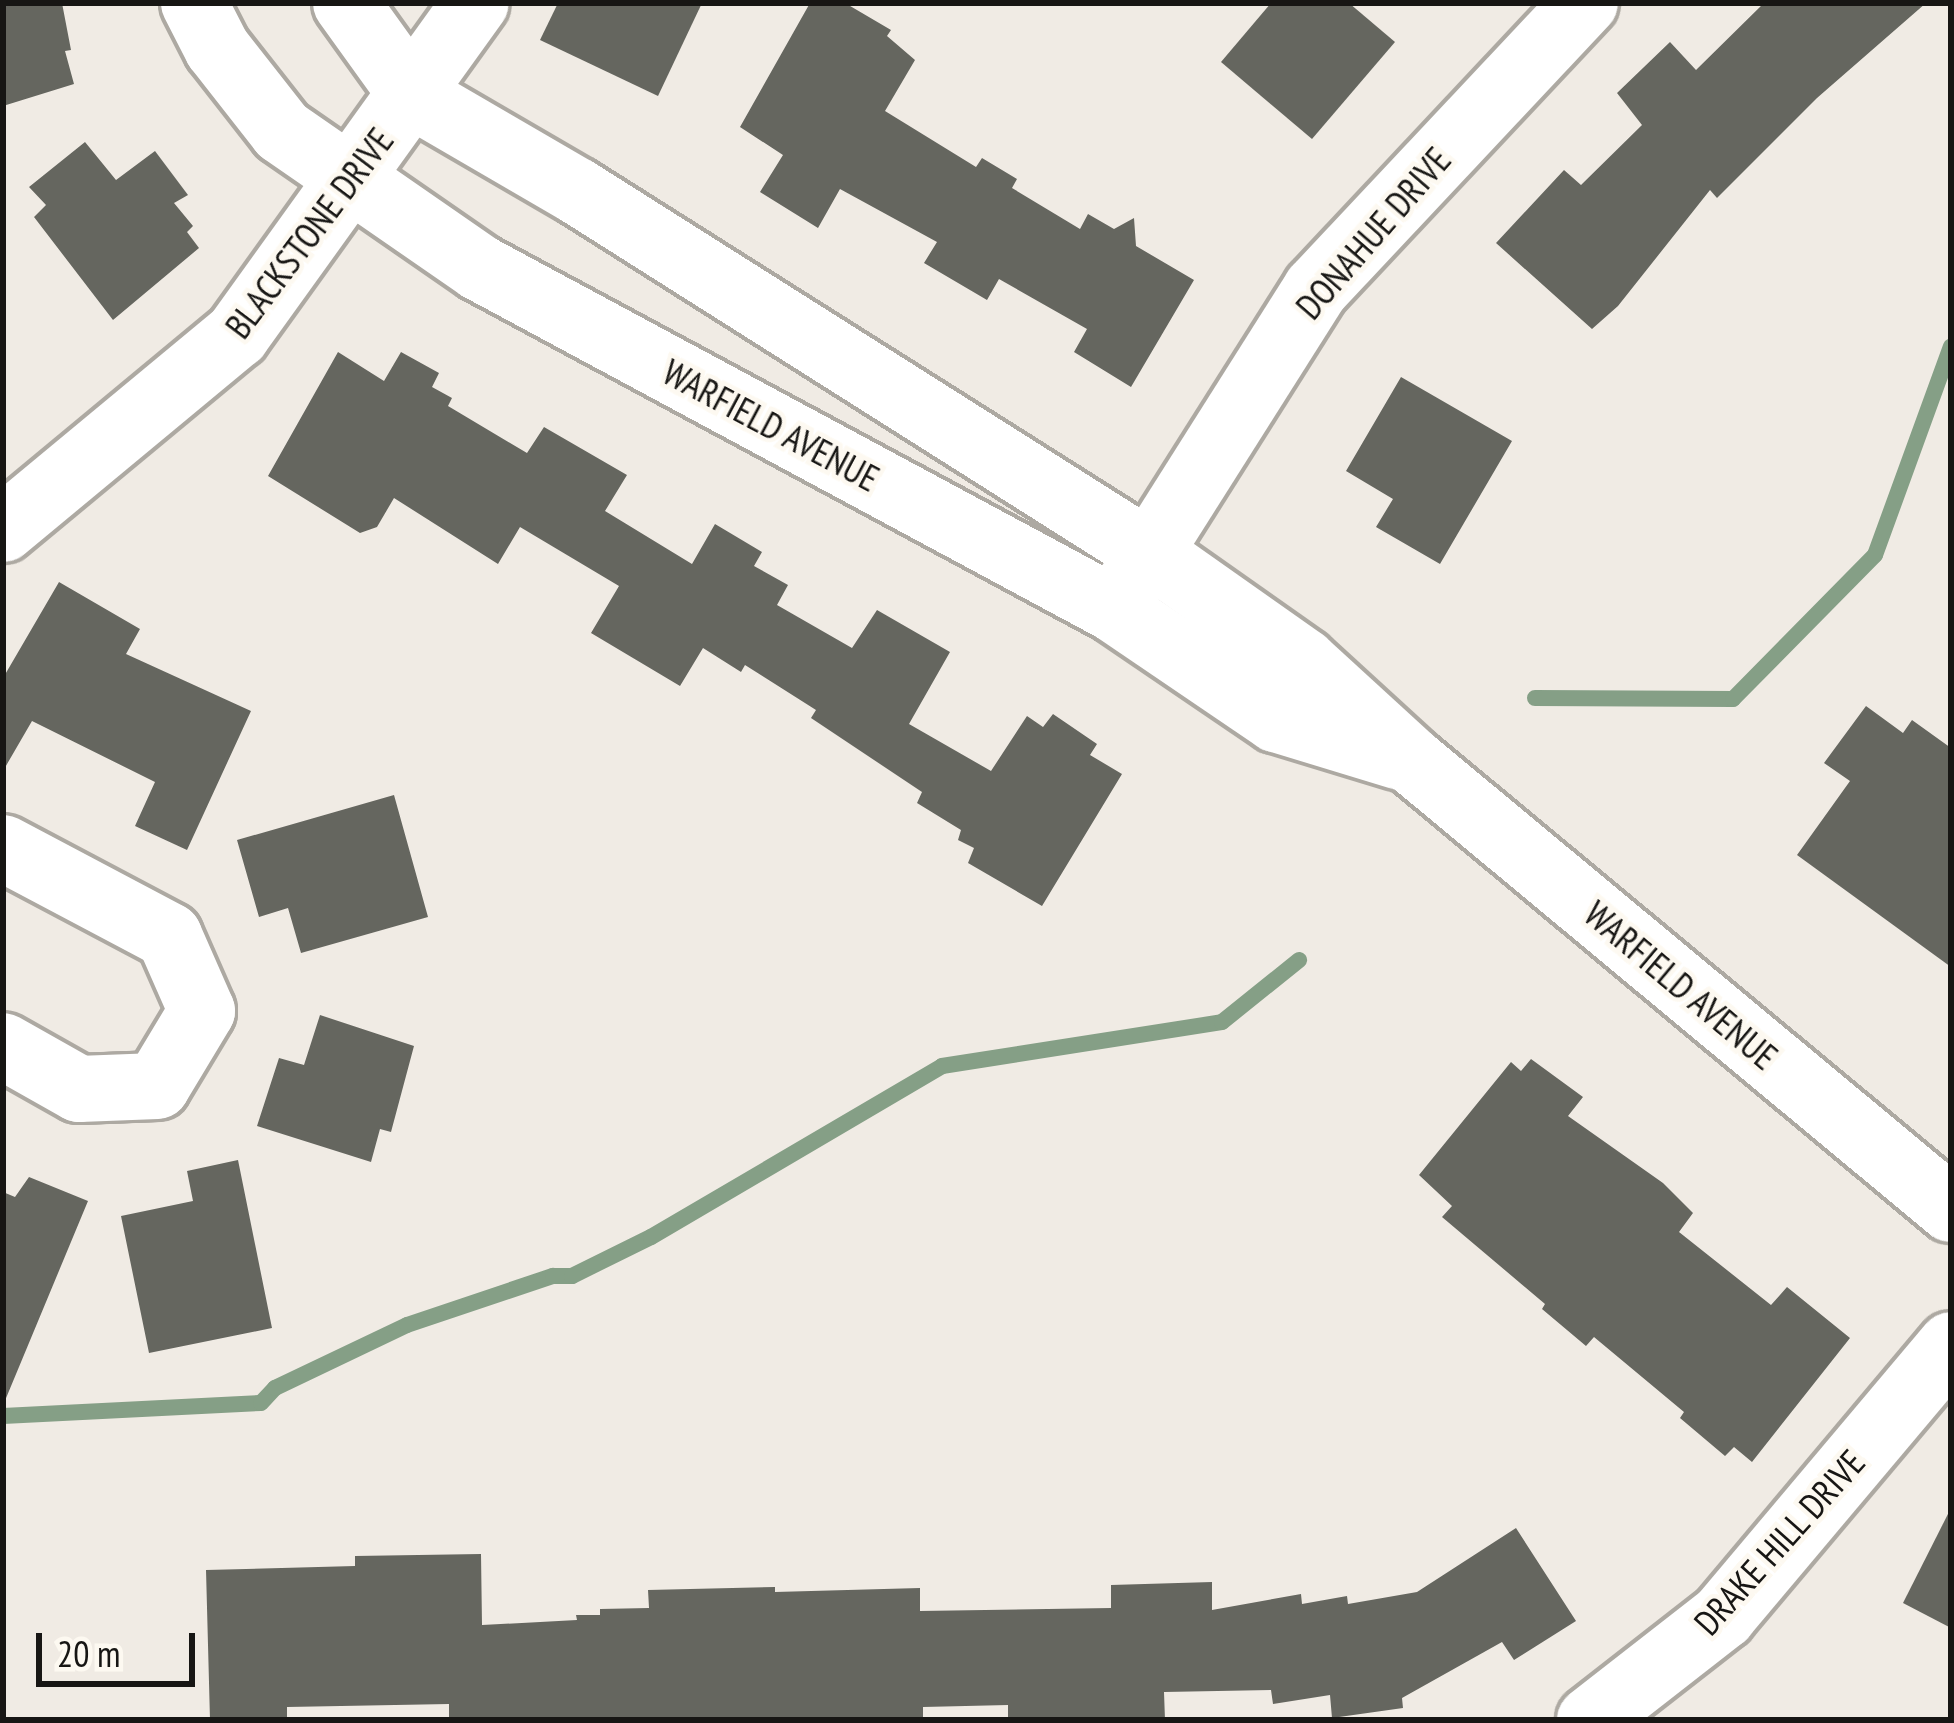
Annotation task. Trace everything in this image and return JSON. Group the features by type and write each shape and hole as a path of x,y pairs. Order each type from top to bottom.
{"street":[{"name":"WARFIELD AVENUE","path":"194,3 217,48 282,131 480,268 1114,609 1276,719 1412,761"},
{"name":"WARFIELD AVENUE","path":"346,3 412,95 577,191 1151,554 1304,662 1412,761 1951,1209"},
{"name":"BLACKSTONE DRIVE","path":"3,529 237,335 352,182 476,3"},
{"name":"DONAHUE DRIVE","path":"1114,609 1316,289 1585,3"},
{"path":"3,848 170,936 202,1011 157,1086 79,1089 3,1046"},
{"name":"DRAKE HILL DRIVE","path":"1590,1720 1723,1616 1951,1346"}],"building":[{"path":"3,3 62,3 71,50 65,51 74,84 3,106"},
{"path":"558,3 702,3 658,96 540,40"},
{"path":"810,3 845,3 891,30 887,36 915,60 885,111 976,167 982,158 1017,179 1012,188 1080,229 1088,214 1114,229 1134,218 1136,246 1194,280 1131,387 1074,352 1087,329 999,279 987,300 924,263 937,242 840,189 818,228 760,192 783,155 740,127"},
{"path":"1271,3 1349,3 1395,42 1312,139 1221,62"},
{"path":"1764,3 1926,3 1817,98 1717,198 1710,190 1618,306 1592,329 1496,243 1564,170 1581,185 1642,125 1617,93 1670,42 1696,70"},
{"path":"85,142 116,180 155,151 188,195 174,203 193,226 187,232 199,248 113,320 34,217 46,205 29,187"},
{"path":"338,352 384,381 401,352 439,373 432,387 452,398 448,406 527,453 544,427 627,475 605,511 692,564 715,524 762,552 754,566 788,585 777,605 852,648 877,610 950,652 909,724 991,771 1027,716 1043,727 1053,714 1097,744 1090,755 1122,774 1042,906 968,863 974,848 958,840 961,830 917,803 922,792 811,718 816,710 745,665 741,672 703,648 680,686 591,633 619,586 520,527 498,564 394,498 377,527 360,533 268,476"},
{"path":"1401,377 1512,441 1440,564 1376,527 1393,499 1346,471"},
{"path":"59,582 140,629 126,654 251,711 187,850 135,826 155,782 32,721 3,771 3,678"},
{"path":"1866,706 1903,733 1912,720 1951,748 1951,967 1797,855 1850,781 1824,763"},
{"path":"394,795 428,917 301,953 288,908 259,917 237,840"},
{"path":"320,1015 414,1046 391,1132 380,1129 371,1162 257,1126 279,1058 304,1065"},
{"path":"1531,1059 1583,1097 1568,1116 1663,1183 1693,1213 1679,1232 1771,1305 1787,1287 1850,1338 1752,1462 1734,1447 1725,1456 1680,1418 1684,1412 1594,1337 1586,1346 1542,1309 1545,1304 1442,1217 1452,1206 1419,1175 1511,1062 1521,1071"},
{"path":"238,1160 272,1328 149,1353 121,1216 193,1201 187,1171"},
{"path":"29,1177 88,1201 4,1403 3,1192 15,1197"},
{"path":"1951,1508 1951,1628 1903,1603"},
{"path":"1516,1528 1576,1621 1514,1660 1502,1642 1402,1698 1403,1708 1332,1718 1330,1695 1273,1704 1271,1690 1164,1692 1165,1720 1008,1720 1008,1705 923,1707 923,1720 449,1720 449,1704 287,1707 287,1720 210,1720 206,1570 355,1566 355,1556 481,1554 482,1625 577,1620 576,1615 600,1615 600,1609 649,1608 648,1590 775,1587 775,1592 920,1588 920,1611 1111,1608 1111,1585 1212,1582 1212,1610 1301,1594 1302,1604 1347,1596 1348,1604 1417,1592"}],"waterway":[{"path":"1535,698 1733,699 1875,555 1951,346"},
{"path":"3,1416 261,1403 275,1388 407,1325 553,1276 572,1276 651,1237 942,1066 1222,1022 1299,960"}]}
